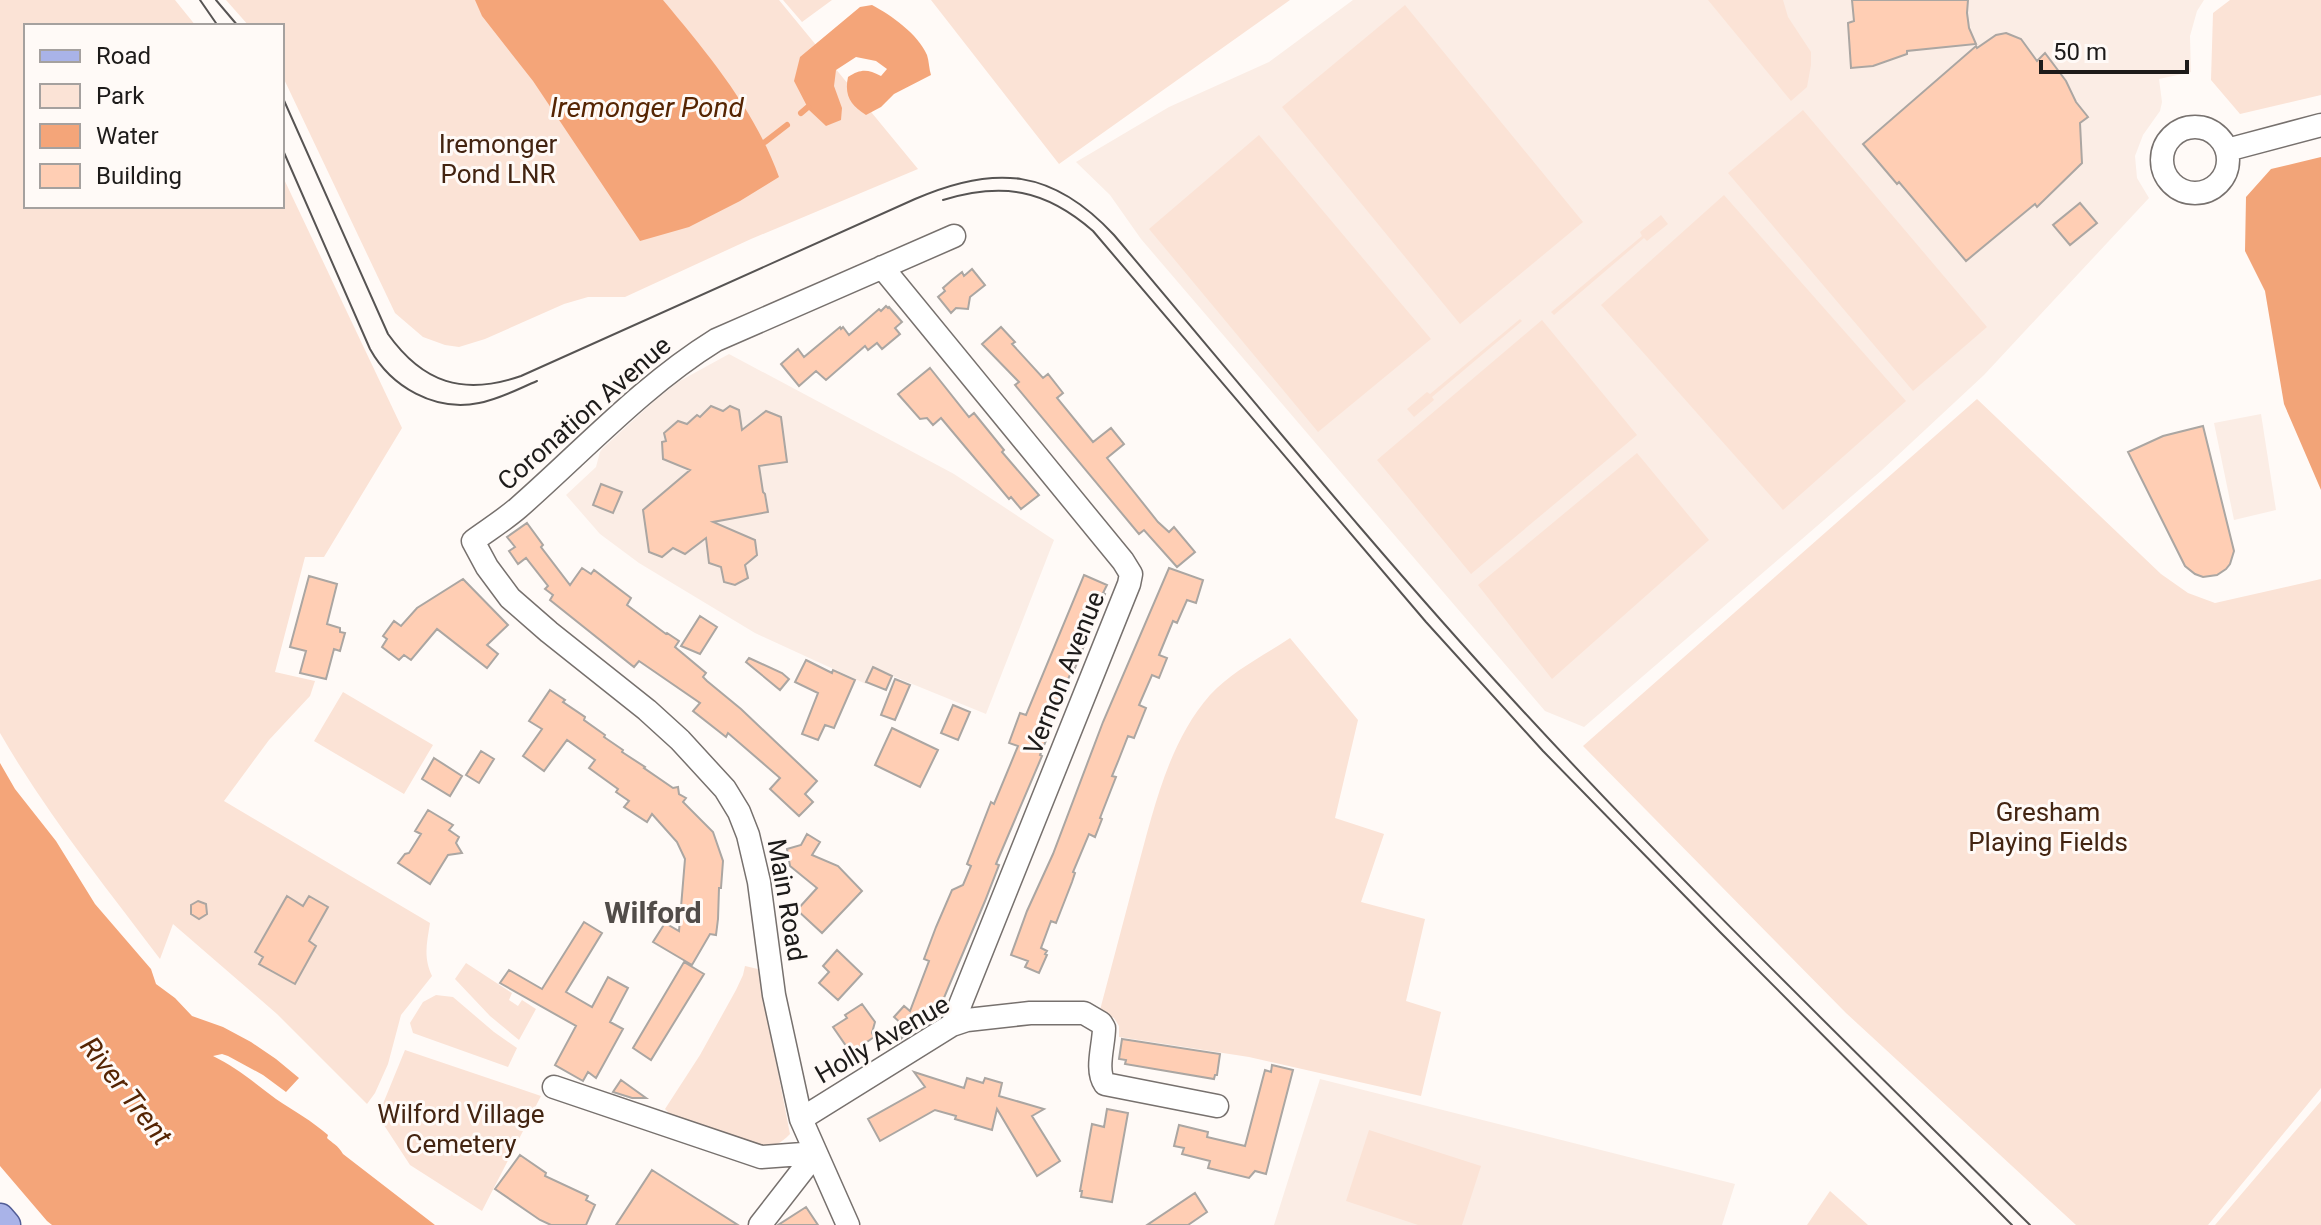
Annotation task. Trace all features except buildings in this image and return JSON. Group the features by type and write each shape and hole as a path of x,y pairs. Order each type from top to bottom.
{"main road":[{"path":"0,1218 6,1225"}],"street":[{"path":"2227,150 2321,125"},
{"name":"Coronation Avenue","path":"473,541 526,501 642,394 695,353 716,340 954,236"},
{"name":"Vernon Avenue","path":"882,267 1131,574 1124,599 952,1025"},
{"name":"Main Road","path":"473,541 487,567 510,598 680,740 725,789 739,812 759,882 774,995 801,1119 848,1225"},
{"name":"Holly Avenue","path":"801,1119 952,1025 967,1020 1030,1013 1084,1013 1101,1023 1104,1028 1100,1073 1105,1084 1217,1106"},
{"path":"554,1087 761,1157 816,1153"},
{"path":"760,1225 816,1153"}],"shaded area":[{"path":"1353,0 2204,0 2197,11 2190,36 2191,72 2159,79 2160,111 2143,135 2135,156 2137,178 2149,198 1984,375 1882,470 1584,727 1545,711 1141,239 1110,195 1076,162 1169,107 1269,62"},
{"path":"2321,157 2321,490 2284,404 2265,291 2245,251 2246,197 2271,169"},
{"path":"729,354 954,474 1054,540 986,714 873,668 866,684 755,633 639,563 600,534 566,495 596,467 603,448 653,402 678,382"},
{"path":"2261,414 2276,510 2234,520 2214,423"},
{"path":"1320,1079 1735,1184 1722,1225 1274,1225"}],"green space":[{"path":"0,0 175,0 194,24 24,24 24,208 284,208 284,179 402,428 324,557 305,557 275,672 315,681 310,696 269,740 224,801 430,923 427,956 432,976 401,1015 388,1064 367,1104 277,1014 173,924 160,959 56,820 0,733"},
{"name":"Iremonger Pond LNR","path":"226,0 779,0 918,169 751,239 625,297 588,297 564,304 485,339 459,347 445,345 423,337 395,313 284,79 284,24 247,24"},
{"path":"783,0 832,0 802,22"},
{"path":"931,0 1290,0 1059,164"},
{"path":"1708,0 1783,0 1788,17 1811,52 1807,87 1791,101"},
{"path":"2230,0 2321,0 2321,95 2240,114 2211,80 2213,13"},
{"path":"1405,5 1583,222 1460,324 1282,107"},
{"path":"1803,110 1987,327 1913,391 1728,173"},
{"path":"1259,135 1431,339 1318,432 1149,229"},
{"path":"1724,195 1906,401 1783,510 1601,305"},
{"path":"1661,215 1668,224 1647,241 1644,238 1554,315 1551,312 1642,236 1640,232"},
{"path":"1520,319 1522,321 1432,397 1434,400 1414,417 1407,409 1427,392 1430,394"},
{"path":"1542,320 1637,435 1471,574 1377,460"},
{"name":"Gresham Playing Fields","path":"1977,399 2161,574 2188,593 2215,603 2321,579 2321,1088 2208,1225 2076,1225 1846,1013 1583,746"},
{"path":"1637,453 1709,540 1552,679 1478,585"},
{"path":"1290,638 1358,720 1335,818 1384,834 1361,902 1425,919 1406,1001 1441,1012 1421,1096 1249,1057 1119,1037 1119,1026 1114,1018 1100,1010 1156,803 1183,735 1195,714 1219,686"},
{"path":"343,692 433,745 404,794 314,741"},
{"path":"466,963 512,993 509,1000 518,1006 522,1000 536,1009 519,1040 490,1016 455,979"},
{"path":"745,966 758,969 790,1134 771,1147 762,1148 671,1115 665,1109 700,1055 736,990"},
{"path":"436,995 453,997 517,1048 508,1067 413,1033 410,1023 423,1002"},
{"name":"Wilford Village Cemetery","path":"405,1050 541,1096 482,1211 410,1165 378,1116"},
{"path":"2321,1101 2321,1225 2215,1225"},
{"path":"1369,1130 1481,1166 1462,1225 1418,1225 1346,1201"},
{"path":"1830,1191 1868,1225 1807,1225"}],"water":[{"name":"Iremonger Pond","path":"475,0 663,0 744,106 779,177 689,227 640,241 533,81 482,16"},
{"path":"872,5 911,33 923,47 931,75 894,94 881,107 866,115 850,99 848,77 864,71 881,76 887,69 876,61 856,57 836,70 834,86 842,108 841,120 826,126 809,110 794,81 800,57 860,7"},
{"name":"River Trent","path":"0,763 15,789 56,841 95,904 151,969 156,984 192,1016 223,1027 251,1042 299,1078 286,1092 228,1056 213,1056 316,1125 343,1154 435,1225 52,1225 47,1221 0,1166"}],"waterway":[{"path":"801,113 808,107"},
{"path":"765,142 787,125"}],"tram line":[{"path":"200,0 217,24"},
{"path":"216,0 236,24"},
{"path":"284,100 388,334 415,364 446,381 463,384 481,385 521,376 944,188 971,181 1022,179 1045,185 1068,197 1114,235 1410,585 1512,699 1638,833 2030,1225"},
{"path":"284,153 370,349 390,375 416,394 446,404 463,405 494,399 537,381"},
{"path":"943,200 985,191 1022,193 1058,206 1093,231 1426,622 1543,751 2012,1225"}],"district":[{"name":"Wilford","path":"653,912"}]}
